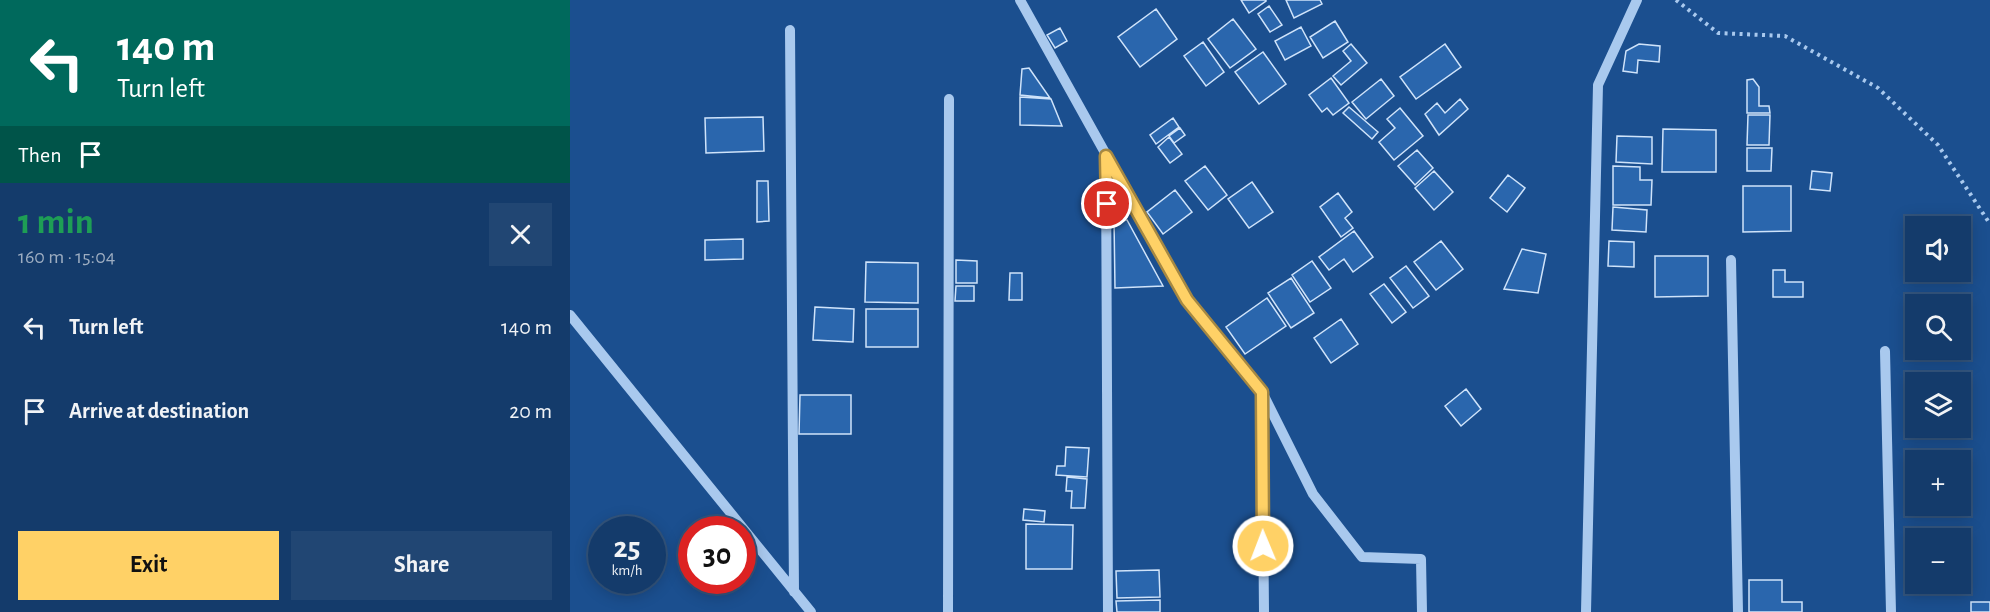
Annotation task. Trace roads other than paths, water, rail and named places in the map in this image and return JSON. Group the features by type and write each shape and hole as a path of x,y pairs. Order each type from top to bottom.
{"street":[{"path":"1020,0 1187,300 1262,392 1313,494 1362,557 1421,559 1422,612"},
{"path":"1586,612 1598,85 1637,0"},
{"path":"790,30 794,592"},
{"path":"948,612 949,99"},
{"path":"1106,156 1108,612"},
{"path":"1731,260 1738,612"},
{"path":"570,315 811,612"},
{"path":"1885,351 1891,612"},
{"path":"1262,392 1264,612"}]}
